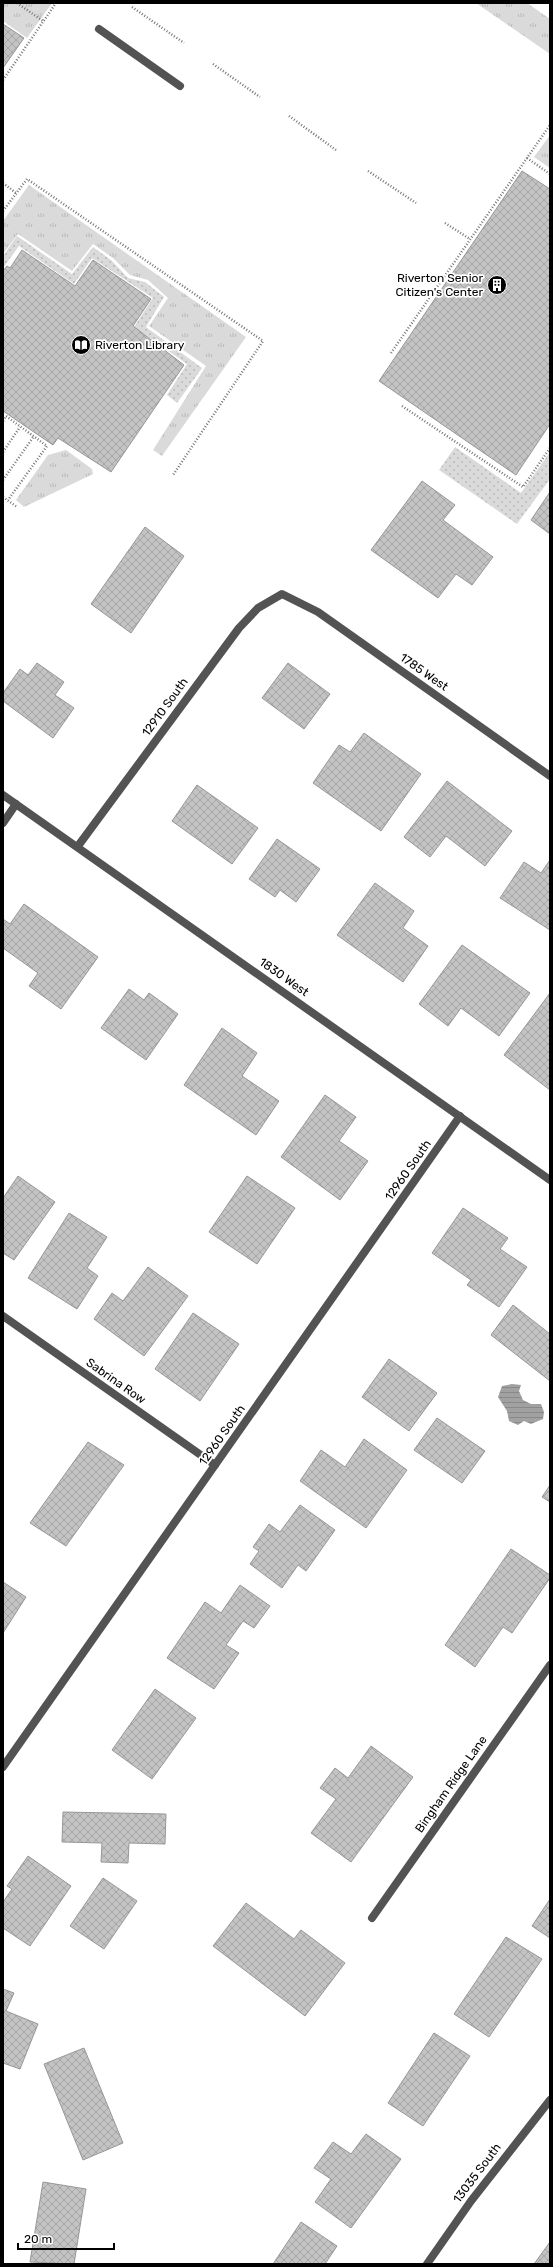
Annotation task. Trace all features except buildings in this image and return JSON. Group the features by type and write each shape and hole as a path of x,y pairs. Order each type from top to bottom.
{"street":[{"path":"99,29 180,86"},
{"name":"1785 West","path":"282,594 318,612 550,776"},
{"name":"12910 South","path":"78,846 238,628 258,608 282,594"},
{"name":"1830 West","path":"3,795 78,846 550,1180"},
{"path":"3,823 16,804"},
{"name":"12960 South","path":"3,1767 460,1116"},
{"name":"Sabrina Row","path":"3,1316 215,1466"},
{"name":"Bingham Ridge Lane","path":"372,1918 550,1665"},
{"name":"13035 South","path":"427,2264 471,2202 550,2100"}],"path":[{"path":"18,3 43,21"},
{"path":"3,80 56,3"},
{"path":"132,7 184,43"},
{"path":"213,64 260,97"},
{"path":"289,116 336,150"},
{"path":"391,352 550,125"},
{"path":"527,158 550,174"},
{"path":"368,171 416,203"},
{"path":"3,211 27,179 263,341 173,475"},
{"path":"3,183 16,193"},
{"path":"445,223 470,239"},
{"path":"402,406 523,487 550,448"},
{"path":"3,421 6,416 47,446 8,500"},
{"path":"3,452 20,427"},
{"path":"3,480 34,436"},
{"path":"3,497 17,507"}],"green space":[{"path":"3,3 52,3 27,38 3,21"},
{"path":"476,3 527,3 550,19 550,54"},
{"path":"550,135 550,168 534,157"},
{"path":"29,185 246,337 162,456 153,450 206,366 149,326 168,298 148,280 130,275 113,258 93,244 72,271 18,234 3,254 3,221"},
{"path":"17,236 72,274 93,247 111,260 128,278 145,282 164,297 146,327 202,368 177,403 167,395 187,364 134,327 153,298 92,258 74,284 19,246 3,268 3,256"},
{"path":"455,447 521,493 550,452 550,479 517,524 439,470"},
{"path":"66,450 92,469 93,474 24,507 16,500 48,455"}],"shaded area":[{"path":"512,1384 521,1385 519,1391 523,1400 531,1404 541,1404 544,1412 543,1419 531,1424 524,1421 518,1425 509,1421 507,1411 498,1397 502,1386"}],"place":[{"name":"Riverton Senior Citizen's Center","path":"497,285"},
{"name":"Riverton Library","path":"81,345"}]}
